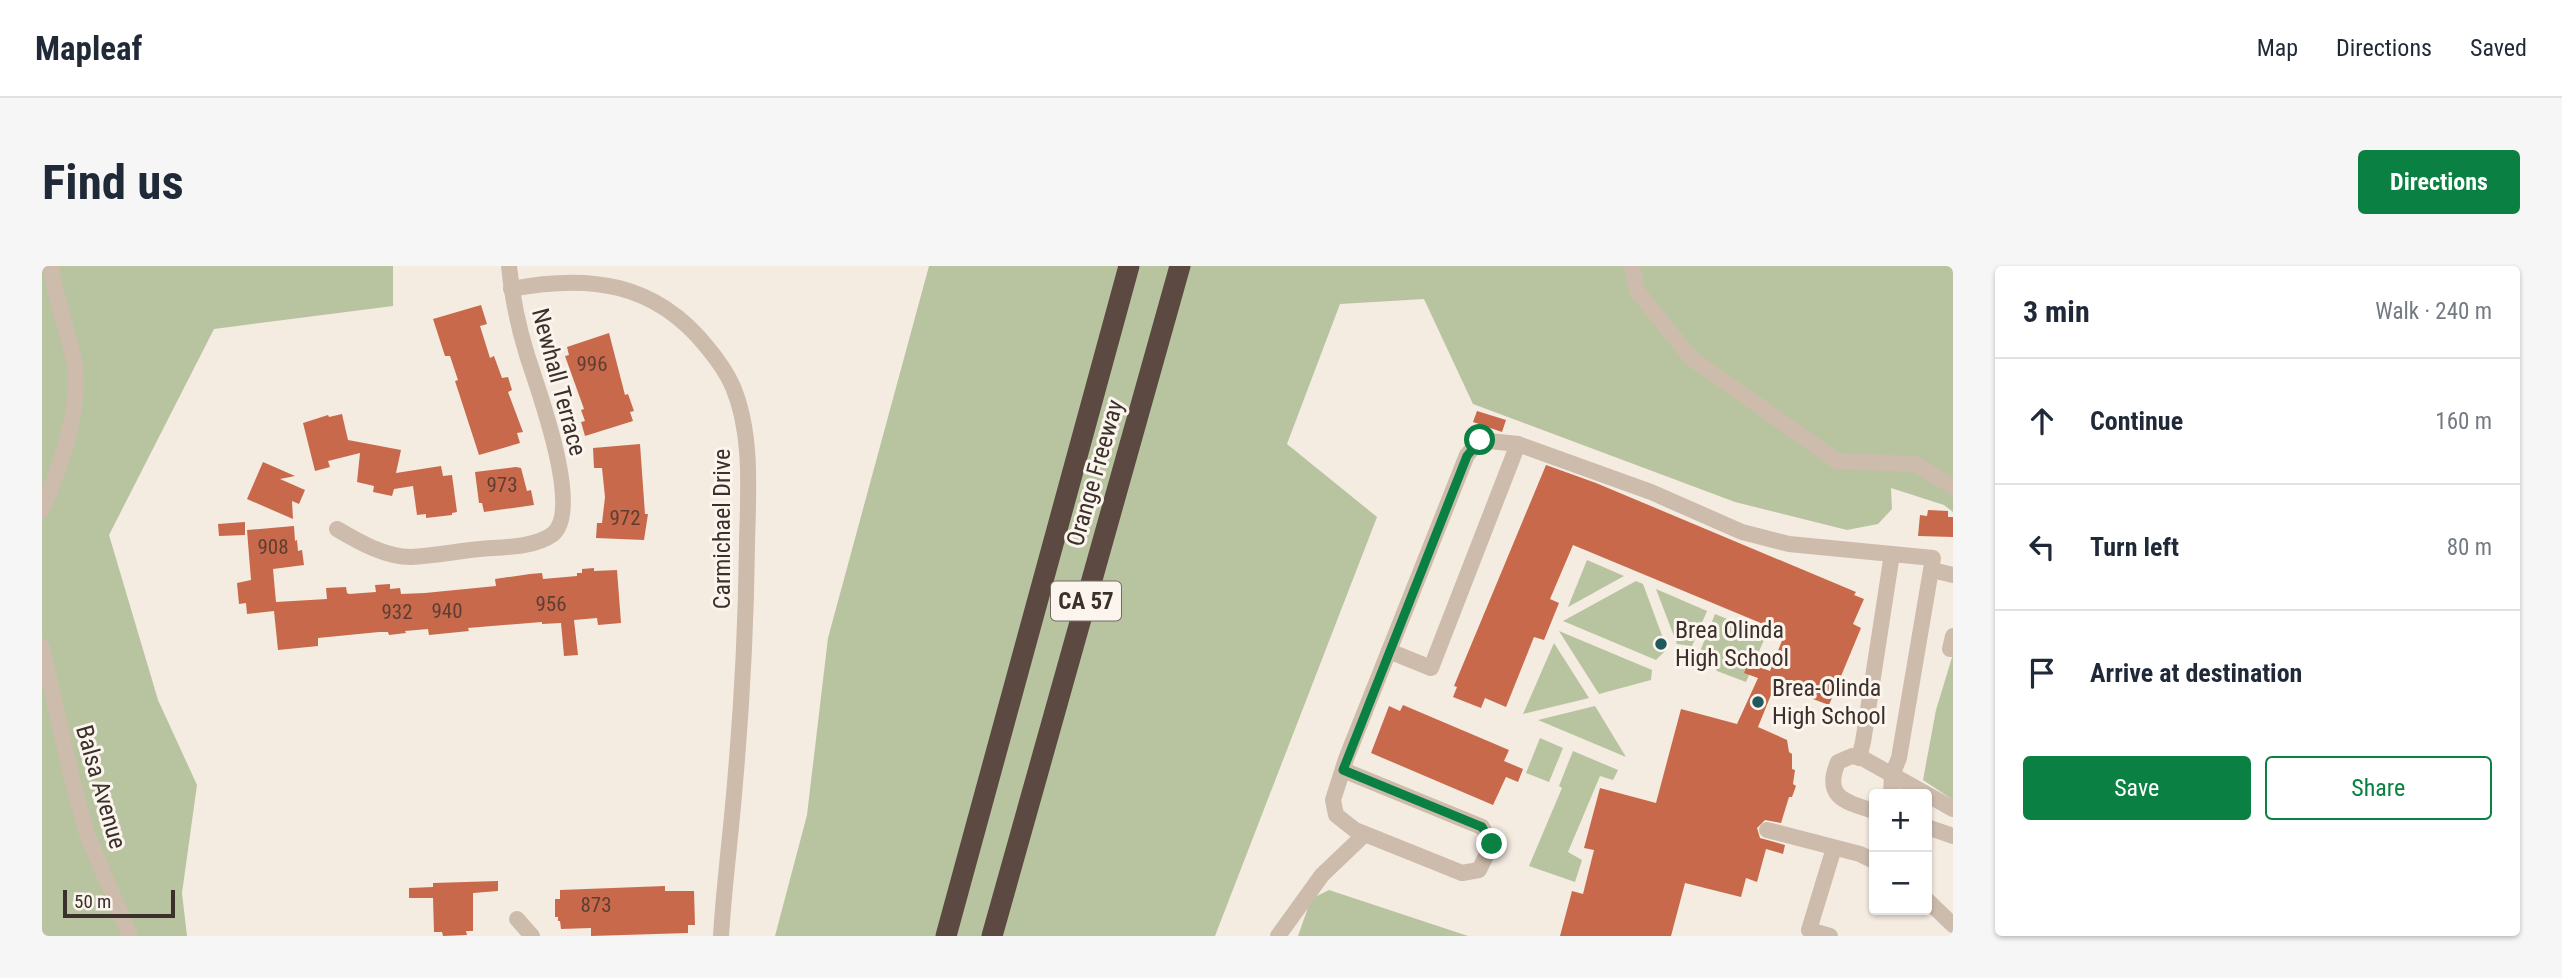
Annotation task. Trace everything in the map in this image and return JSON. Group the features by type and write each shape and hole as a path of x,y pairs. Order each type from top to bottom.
{"highway":[{"name":"Orange Freeway","path":"946,936 1129,266"},
{"name":"Orange Freeway","path":"992,936 1180,266"}],"street":[{"path":"42,510 58,466 74,407 76,385 74,362 54,291 51,266"},
{"name":"Newhall Terrace","path":"337,529 368,547 409,557 527,545 553,534 563,519 558,462 551,426 526,353 511,289 509,266"},
{"path":"1632,266 1637,291 1691,358 1837,461 1915,464 1953,487"},
{"name":"Carmichael Drive","path":"511,289 566,281 596,283 627,290 655,301 698,335 732,384 738,401 744,423 747,458 747,585 735,781 721,936"},
{"path":"1343,770 1482,827 1492,844 1479,870 1462,873 1355,830 1336,816 1333,800 1343,770 1389,651 1467,456 1480,440 1518,444 1651,492 1742,531 1788,544 1934,558 1891,789"},
{"path":"1389,651 1431,668 1518,444"},
{"path":"1859,758 1892,554"},
{"path":"1932,570 1953,575"},
{"name":"Balsa Avenue","path":"42,647 87,834 130,936"},
{"path":"1869,810 1847,803 1835,790 1833,774 1838,762 1846,757 1859,758 1953,809"},
{"path":"1932,829 1953,836"},
{"path":"1768,830 1869,858"},
{"path":"1278,936 1322,874 1365,834"},
{"path":"1830,936 1809,930 1834,848"},
{"path":"1932,905 1953,925"},
{"path":"517,919 532,936"}],"green space":[{"path":"42,266 393,266 393,306 214,329 109,535 158,700 197,785 182,893 187,936 42,936"},
{"path":"929,266 1953,266 1953,512 1944,505 1891,488 1892,509 1878,524 1847,530 1735,502 1473,404 1424,299 1340,304 1287,444 1377,517 1215,936 775,936 807,815 828,638"},
{"path":"1587,560 1624,576 1568,607"},
{"path":"1636,581 1643,584 1667,649 1656,660 1563,621"},
{"path":"1656,589 1707,611 1692,646 1677,644"},
{"path":"1715,614 1766,635 1746,682 1717,671 1713,660 1701,649"},
{"path":"1559,631 1652,670 1651,680 1599,694"},
{"path":"1554,643 1589,698 1523,714"},
{"path":"1953,654 1953,800 1923,780 1936,710"},
{"path":"1595,706 1626,757 1538,720"},
{"path":"1540,738 1563,748 1549,782 1526,773"},
{"path":"1573,751 1618,770 1613,780 1600,776 1568,852 1582,860 1575,882 1529,866 1562,788 1559,786"},
{"path":"1329,890 1468,936 1298,936 1311,899"}],"building":[{"path":"481,305 487,324 480,326 490,358 494,356 502,378 508,377 512,390 508,392 523,432 517,433 520,443 479,455 455,381 458,380 450,356 445,356 433,319"},
{"path":"609,333 625,395 628,394 634,411 630,412 633,421 585,436 581,422 585,421 581,410 584,409 565,356 569,355 567,347"},
{"path":"1477,411 1506,420 1502,432 1473,422"},
{"path":"342,414 348,440 401,450 396,473 441,466 443,476 452,475 457,512 426,518 426,514 417,515 413,486 394,489 392,496 373,492 374,486 357,482 360,453 328,461 330,467 315,471 303,423 328,415"},
{"path":"640,444 645,514 648,514 644,540 596,538 597,523 602,523 605,497 602,468 594,468 593,448"},
{"path":"263,462 295,476 280,479 305,490 299,504 292,501 293,519 247,499"},
{"name":"Brea-Olinda High School","path":"1546,465 1596,483 1856,592 1854,595 1864,599 1853,624 1861,628 1829,705 1775,685 1758,727 1787,740 1789,752 1792,754 1792,769 1795,770 1793,784 1796,786 1792,797 1789,797 1781,823 1765,820 1757,828 1760,838 1785,845 1783,854 1766,849 1757,882 1746,878 1741,897 1685,883 1671,936 1560,936 1572,891 1583,894 1594,850 1584,848 1600,788 1656,803 1681,709 1737,724 1758,678 1744,673 1748,663 1770,671 1785,633 1573,545 1550,599 1559,603 1544,640 1534,637 1506,707 1485,698 1481,708 1453,697 1457,687 1454,686"},
{"path":"521,468 527,491 531,490 534,505 484,512 482,503 479,503 475,472"},
{"path":"1928,510 1948,511 1948,517 1953,517 1953,537 1918,536 1920,515 1927,516"},
{"path":"245,522 245,535 219,536 218,524"},
{"path":"294,526 295,541 297,540 298,551 302,550 304,565 273,569 276,602 327,599 326,588 346,587 349,594 376,592 375,585 390,584 390,589 400,588 401,594 425,593 496,586 495,579 530,574 542,573 543,579 577,576 577,573 582,573 582,569 594,568 594,571 617,570 621,623 598,625 597,618 574,620 578,655 564,656 561,623 542,622 468,628 469,631 429,635 428,629 389,635 388,632 379,632 318,638 318,646 278,650 274,611 247,614 246,603 239,604 237,583 251,580 247,530"},
{"path":"1403,705 1509,750 1504,761 1523,769 1518,782 1506,777 1493,805 1371,753 1389,706 1400,711"},
{"path":"498,881 498,891 473,893 473,931 466,931 467,935 443,936 442,932 434,932 433,898 409,898 409,888 433,887 433,883"},
{"path":"665,886 665,891 694,891 695,925 688,925 688,933 591,936 591,928 561,929 558,917 555,917 555,899 560,899 560,890"}],"place":[{"name":"Brea Olinda High School","path":"1661,644"},
{"name":"Brea-Olinda High School","path":"1758,702"}],"route":[{"path":"1480,440 1467,456 1343,770 1482,827 1492,844"}]}
